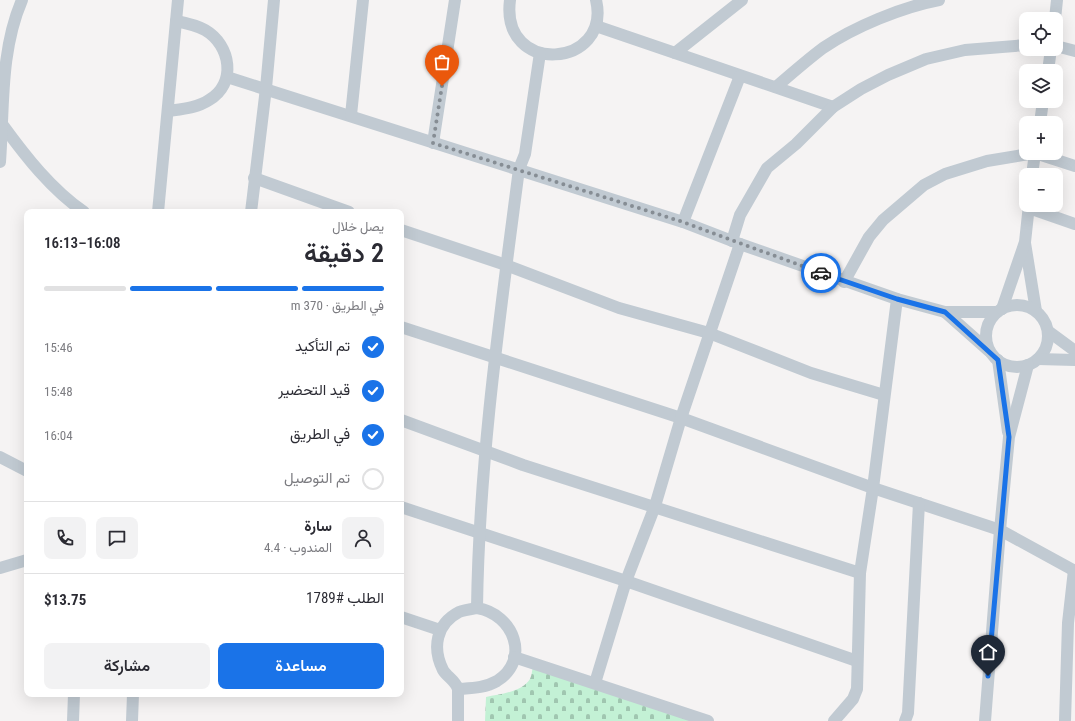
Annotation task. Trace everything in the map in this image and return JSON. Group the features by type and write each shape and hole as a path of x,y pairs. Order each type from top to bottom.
{"street":[{"path":"0,162 7,47 22,0"},
{"path":"158,209 178,0"},
{"path":"251,209 266,88 274,0"},
{"path":"351,115 364,0"},
{"path":"433,143 454,0"},
{"path":"510,0 508,12 511,26 518,39 528,48 540,53 556,56 569,53 582,46 591,35 596,26 598,8 596,0"},
{"path":"675,53 742,0"},
{"path":"1056,12 1057,0"},
{"path":"776,87 825,47 852,32 885,17 932,1"},
{"path":"168,111 200,105 210,100 221,91 227,77 228,62 224,50 216,39 201,28 176,21"},
{"path":"596,26 776,87 833,108"},
{"path":"595,683 626,581 654,506 709,334 736,243 740,215 767,168 796,144 833,108 861,89 888,75 926,60 965,50 1019,46"},
{"path":"1063,48 1075,51"},
{"path":"477,608 478,534 494,358 519,169 525,154 540,53"},
{"path":"683,222 740,76"},
{"path":"227,77 351,115 433,143 683,222 844,282 897,299 945,312 999,311 1018,305 1036,311 1044,320 1048,331 1047,343 1033,362 1009,437 985,721"},
{"path":"2,124 32,164 70,202 80,209"},
{"path":"844,282 869,237 883,220 924,184 964,167 1019,155"},
{"path":"1057,160 1075,166"},
{"path":"254,178 341,209"},
{"path":"1009,437 994,356 986,333 990,321 999,311 1025,242 1028,212"},
{"path":"1044,212 1075,224"},
{"path":"404,231 506,265 619,308 709,334 812,373 884,395"},
{"path":"1025,242 1036,311"},
{"path":"834,721 853,699 857,689 860,572 873,488 897,299"},
{"path":"945,312 994,356 1015,367 1033,362 1075,360"},
{"path":"404,328 681,418 873,488 1000,530 1074,571 1068,623 1065,720"},
{"path":"1048,331 1075,351"},
{"path":"404,421 523,465 860,572"},
{"path":"0,457 24,469"},
{"path":"906,721 908,713 919,503"},
{"path":"404,508 478,534 626,581 857,661"},
{"path":"0,568 24,561"},
{"path":"458,689 480,687 498,680 506,673 514,657 515,644 512,632 506,622 497,614 477,608 460,611 449,619 440,630 436,644 438,659 444,672 456,682 458,689 458,721"},
{"path":"404,618 440,630"},
{"path":"514,657 708,721"},
{"path":"73,721 74,697"},
{"path":"132,721 133,697"}],"green space":[{"path":"533,666 694,721 485,721 486,697 510,692 522,687 530,679"}],"way so far":[{"path":"442,86 433,143 683,222 821,273"}],"route":[{"path":"821,273 897,299 945,312 990,351 998,360 1009,437 988,676"}]}
